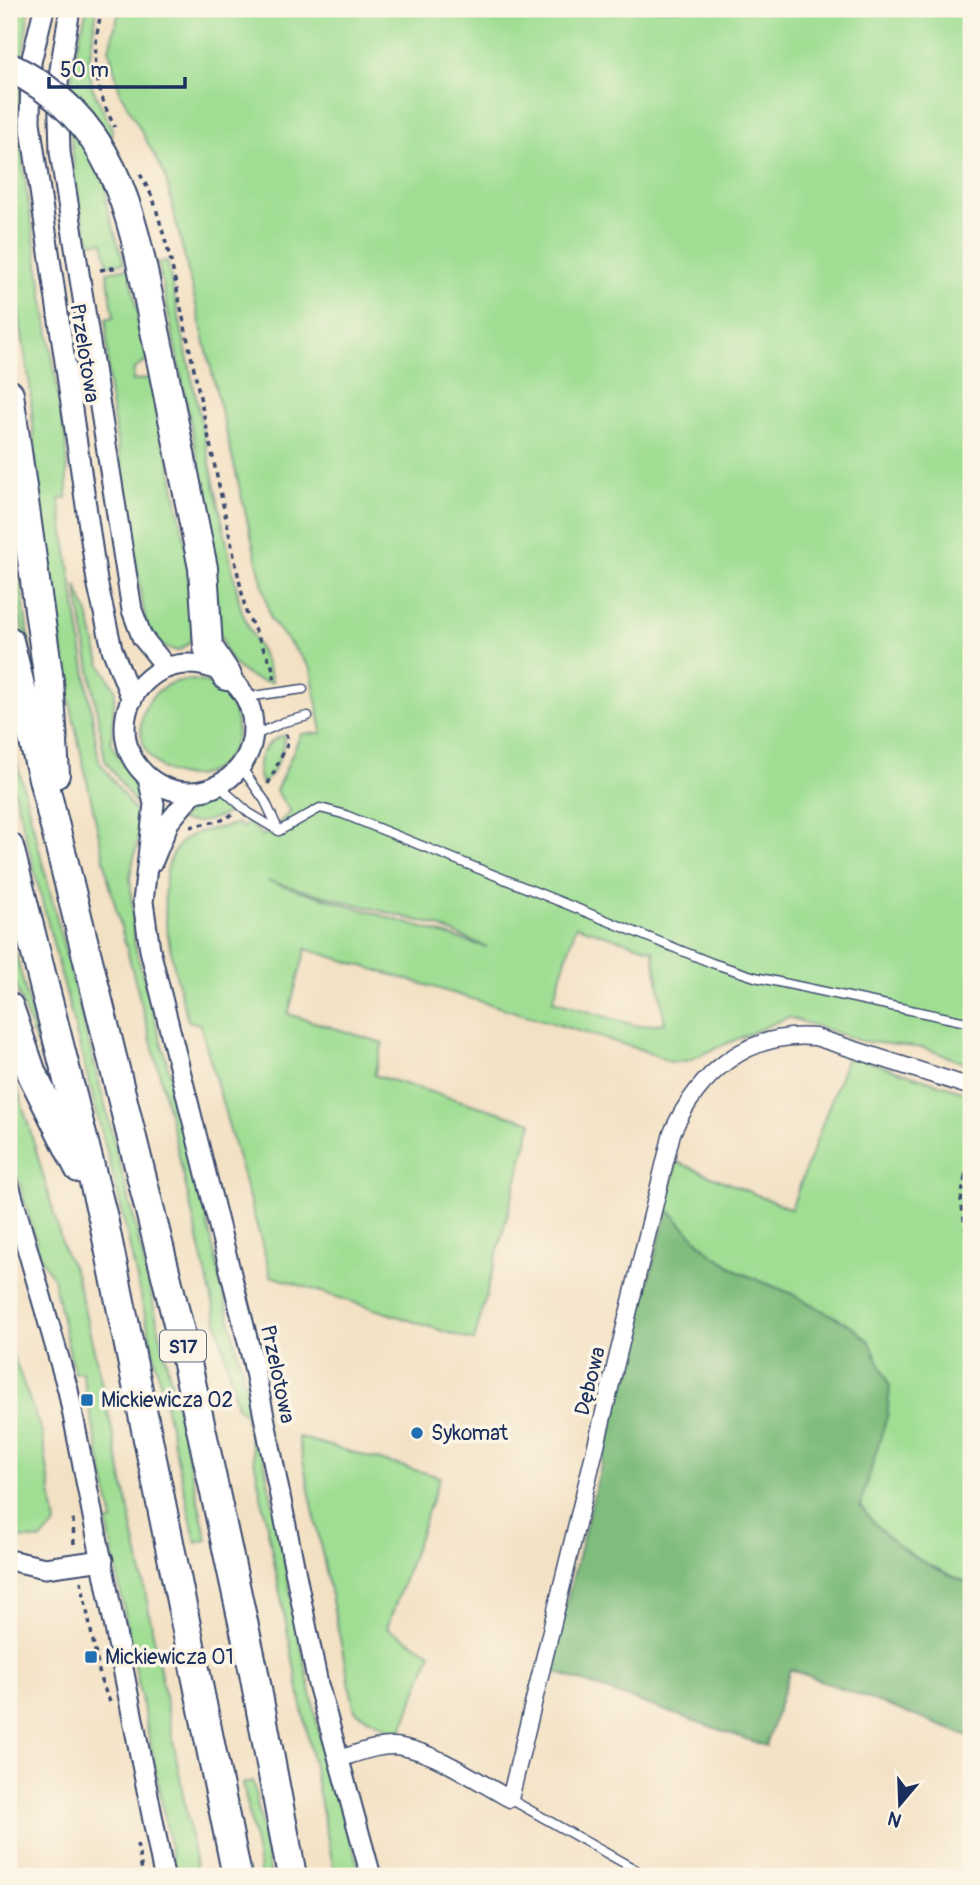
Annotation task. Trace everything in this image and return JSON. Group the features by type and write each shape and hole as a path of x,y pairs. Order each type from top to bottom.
{"highway":[{"path":"9,67 41,83 72,108 110,163 125,201 162,359 203,568 208,647 227,676"},
{"path":"9,394 49,681 59,839"},
{"name":"S17","path":"9,641 181,1336 253,1668 292,1876"},
{"name":"S17","path":"9,847 103,1218 237,1876"},
{"path":"9,1007 32,1074 103,1218"}],"street":[{"name":"Przelotowa","path":"44,9 31,62 30,122 97,581 112,649 132,700"},
{"name":"Przelotowa","path":"70,9 58,82 60,152 132,610 142,637 167,668"},
{"path":"198,664 227,676 246,697 253,716 253,736 241,767 219,786 193,793 164,788 148,778 137,766 127,746 125,722 132,700 146,681 167,668 198,664"},
{"name":"Przelotowa","path":"148,778 154,804 143,902 150,950 253,1362 318,1684 371,1876"},
{"name":"Przelotowa","path":"145,882 169,822 193,793"},
{"name":"Dębowa","path":"510,1800 672,1133 682,1110 716,1067 740,1051 795,1035 815,1037 970,1083"},
{"path":"9,1185 68,1390 164,1876"},
{"path":"9,1560 45,1568 103,1560"},
{"path":"339,1759 371,1749 402,1747 438,1761 510,1800"}],"lane":[{"path":"246,697 303,690"},
{"path":"253,736 284,722 308,716"},
{"path":"241,767 265,801 279,831"},
{"path":"219,786 249,813 279,831"},
{"path":"279,831 320,808 343,814 712,963 755,977 971,1023"},
{"path":"510,1800 647,1876"}],"path":[{"path":"971,1154 961,1201 971,1260"},
{"path":"965,1177 971,1180"}],"green space":[{"path":"9,9 29,9 20,80 19,118 25,180 67,450 67,498 59,499 99,761 142,821 130,876 135,946 187,1136 251,1409 254,1410 318,1728 362,1876 335,1876 245,1413 237,1407 160,1075 109,882 68,693 36,466 30,385 9,253"},
{"path":"87,9 97,9 89,61 92,87 112,129 106,204 124,263 108,265 103,242 92,243 85,228 73,160 72,72"},
{"path":"120,9 971,9 971,1065 924,1048 861,1041 788,1017 687,1061 671,1062 642,1050 306,949 288,1014 383,1043 374,1075 532,1122 474,1341 271,1276 200,1024 188,1021 167,926 166,875 173,855 191,835 237,823 242,828 249,822 263,836 291,812 276,791 301,734 322,733 311,669 271,620 165,175 120,92 109,49","holes":["268,881 435,925 487,947 486,947","576,926 653,950 665,1023 637,1026 553,1001"]},
{"path":"167,261 240,605 266,662 272,682 246,674 232,662 222,637 219,636 205,511 208,510 158,262"},
{"path":"129,268 147,361 134,369 133,381 153,377 196,599 193,636 190,642 177,651 163,647 146,626 109,391 106,319 114,317 107,272"},
{"path":"9,495 35,686 9,570"},
{"path":"76,585 88,614 100,663 115,689 111,743 142,796 144,810 139,809 105,760"},
{"path":"189,680 207,684 223,694 233,710 237,728 233,746 223,762 207,772 189,776 171,772 155,762 145,746 141,728 145,710 155,694 171,684"},
{"path":"9,732 133,1215 207,1540 196,1543 120,1203 9,772"},
{"path":"284,735 278,762 262,785 259,777 261,755 270,743"},
{"path":"218,802 234,808 208,820 179,820 197,805"},
{"path":"9,927 46,1071 9,967"},
{"path":"848,1055 971,1094 971,1584 909,1554 884,1534 860,1506 867,1480 852,1326 790,1293 741,1273 708,1251 667,1209 677,1162 791,1209"},
{"path":"9,1064 63,1247 76,1276 94,1350 142,1575 198,1876 176,1876 107,1523 113,1521 82,1372 74,1373 53,1278 41,1259 9,1147"},
{"path":"667,1209 708,1251 741,1273 790,1293 852,1326 870,1342 890,1387 887,1416 860,1506 884,1534 909,1554 971,1584 971,1737 790,1669 766,1746 549,1670"},
{"path":"9,1345 42,1433 56,1525 40,1540 9,1537"},
{"path":"298,1437 440,1477 387,1628 431,1653 400,1735 355,1711"},
{"path":"253,1781 271,1876 261,1876 243,1783"}],"place":[{"name":"Mickiewicza 02","path":"87,1400"},
{"name":"Sykomat","path":"417,1433"},
{"name":"Mickiewicza 01","path":"91,1657"}]}
